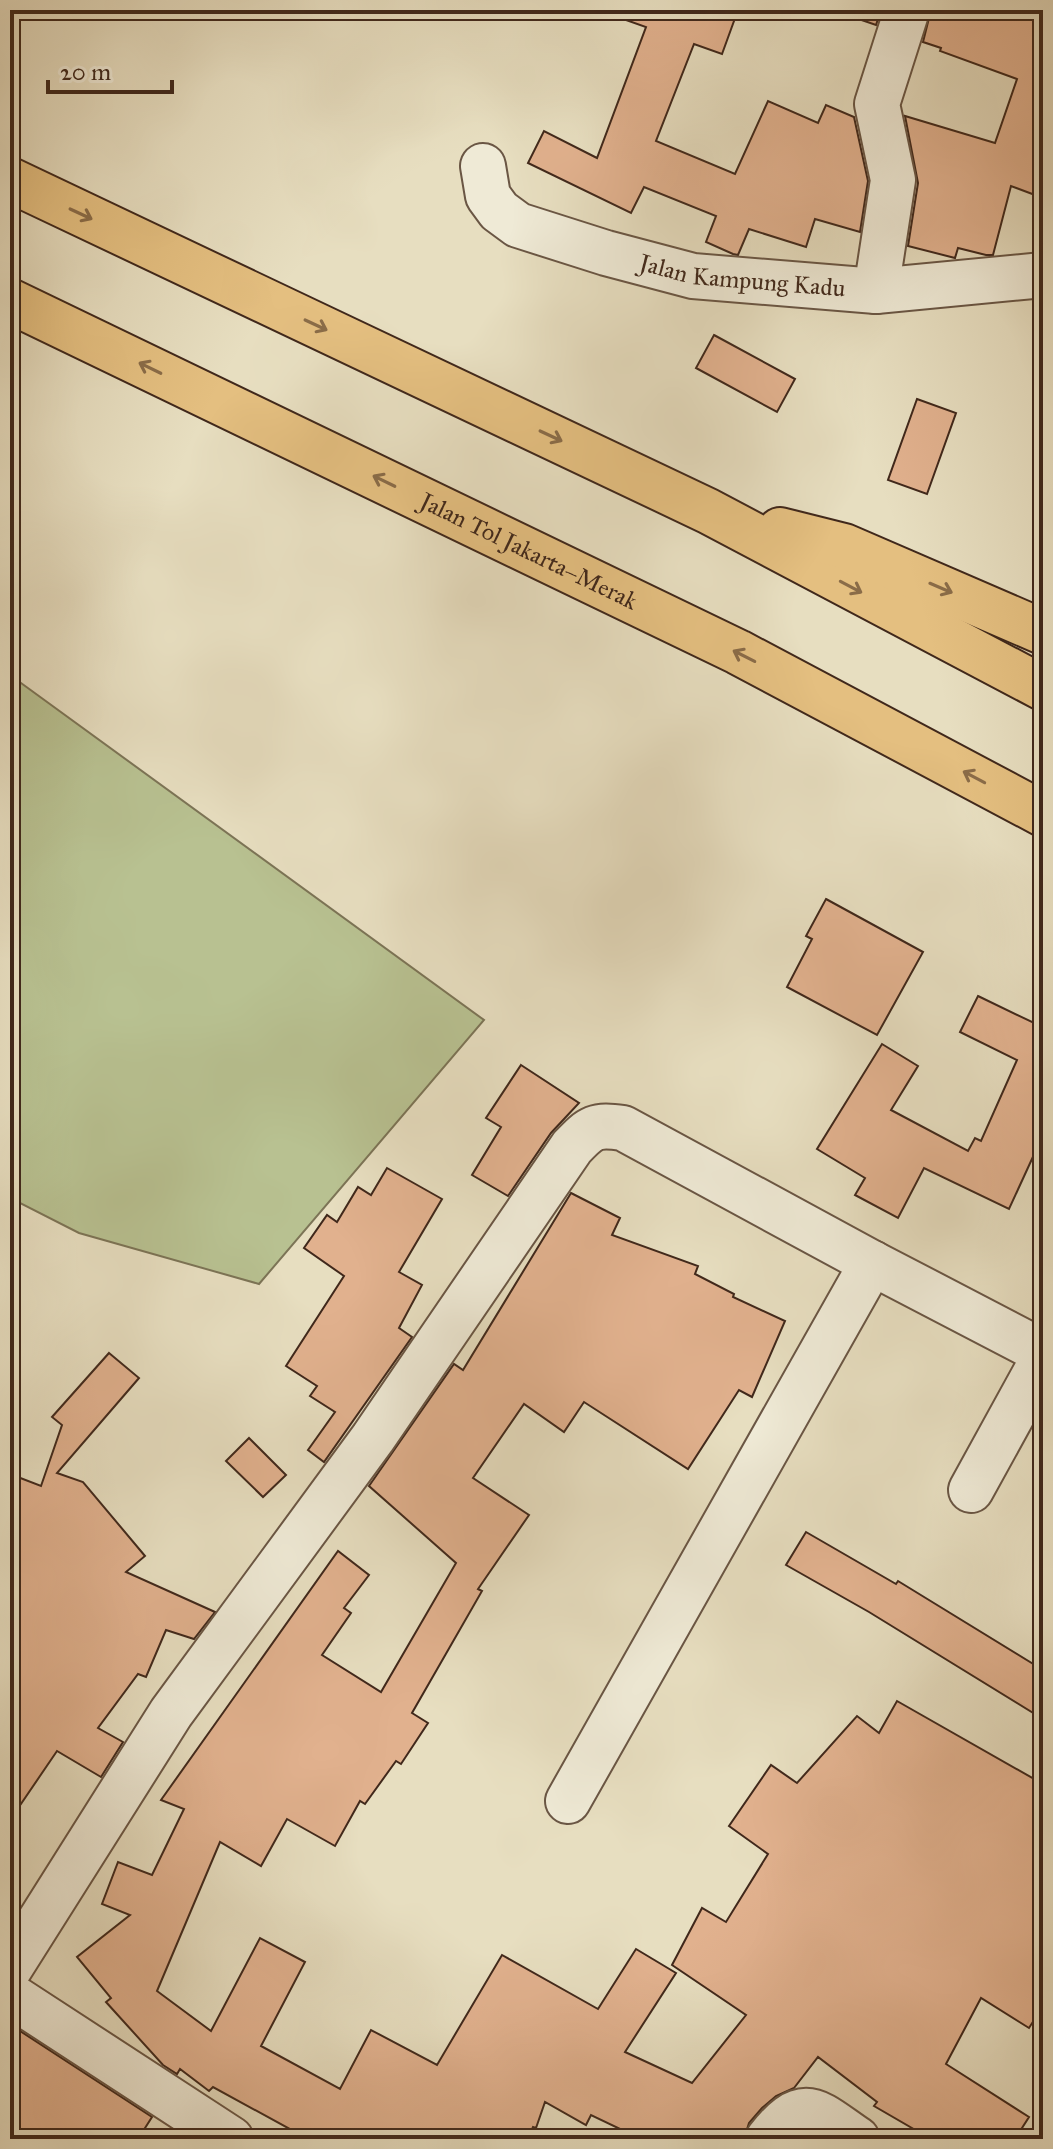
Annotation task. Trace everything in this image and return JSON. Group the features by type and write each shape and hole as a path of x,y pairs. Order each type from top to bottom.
{"highway":[{"path":"10,180 708,511 1043,688"},
{"name":"Jalan Tol Jakarta–Merak","path":"10,301 738,652 1043,814"},
{"path":"708,511 844,546 1043,632"}],"street":[{"path":"876,291 893,180 877,104 907,10"},
{"name":"Jalan Kampung Kadu","path":"483,166 488,196 499,211 518,225 591,249 693,276 876,291 1043,275"},
{"path":"10,1968 171,1713 364,1451 572,1147 590,1128 606,1125 623,1128 1043,1352"},
{"path":"568,1801 872,1263"},
{"path":"971,1490 1043,1359"},
{"path":"10,1995 231,2139"},
{"path":"768,2139 788,2116 805,2109 817,2112 857,2139"}],"green space":[{"path":"10,675 484,1020 259,1284 79,1233 10,1198"}],"building":[{"path":"613,10 738,10 722,54 694,44 656,141 735,174 768,101 818,123 826,105 854,117 868,181 860,232 815,219 806,247 749,229 738,255 733,254 706,242 716,216 644,187 631,213 528,163 544,131 597,158 646,27 612,15"},
{"path":"848,10 881,10 876,25 847,15"},
{"path":"931,10 1043,10 1043,198 1011,186 993,255 958,248 955,258 908,246 918,183 905,116 995,143 1017,79 923,42"},
{"path":"714,335 795,379 777,412 696,368"},
{"path":"917,399 956,413 927,494 888,480"},
{"path":"826,899 923,952 877,1035 787,987 812,939 806,936"},
{"path":"978,996 1034,1023 1043,1002 1043,1135 1009,1209 924,1168 898,1218 855,1195 865,1178 817,1149 882,1044 918,1066 891,1110 968,1151 975,1138 981,1141 1017,1060 960,1032"},
{"path":"521,1065 579,1103 551,1133 508,1196 472,1175 501,1127 486,1118"},
{"path":"387,1168 442,1199 399,1272 422,1285 399,1328 412,1337 324,1462 308,1450 335,1412 310,1396 317,1386 286,1366 344,1276 304,1248 327,1215 337,1222 358,1187 371,1195"},
{"path":"571,1193 620,1218 612,1235 698,1266 695,1274 734,1294 733,1297 785,1321 752,1397 739,1390 688,1469 584,1402 564,1432 524,1404 473,1478 529,1515 478,1589 482,1591 412,1713 428,1723 401,1764 396,1761 365,1804 360,1801 335,1846 287,1819 261,1866 220,1842 157,1991 211,2031 260,1938 305,1962 261,2046 340,2089 371,2030 437,2065 502,1955 598,2009 636,1949 676,1973 625,2052 692,2083 746,2015 672,1965 702,1908 726,1922 768,1854 729,1826 771,1765 797,1783 857,1716 879,1733 897,1701 1043,1784 1043,2006 1029,2028 981,1998 946,2064 1029,2117 1015,2139 931,2139 874,2106 877,2102 818,2057 794,2088 776,2096 762,2108 749,2123 744,2139 641,2139 591,2115 586,2125 545,2102 536,2128 533,2127 528,2139 308,2139 213,2087 209,2091 180,2069 177,2074 163,2065 106,2002 111,1998 77,1957 130,1915 102,1904 118,1862 152,1875 184,1809 161,1800 338,1551 369,1575 344,1608 351,1613 322,1655 381,1692 456,1563 369,1486 454,1364 463,1370"},
{"path":"109,1353 139,1378 57,1473 83,1482 145,1556 126,1572 215,1612 194,1639 166,1630 146,1677 138,1674 98,1728 123,1742 101,1777 57,1751 10,1820 10,1474 41,1486 62,1425 52,1417"},
{"path":"249,1438 286,1475 263,1497 226,1461"},
{"path":"806,1532 896,1584 898,1581 1043,1670 1043,1719 786,1565"},
{"path":"17,2029 152,2117 138,2139 10,2139 10,2039"}]}
